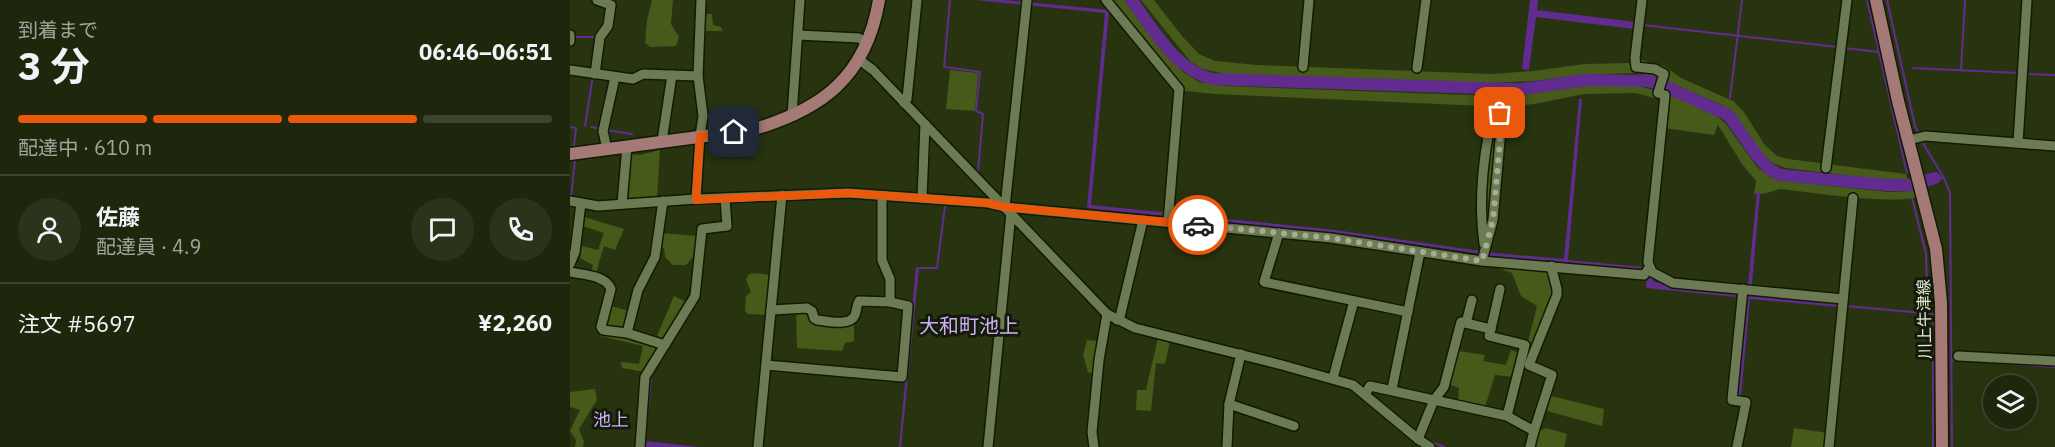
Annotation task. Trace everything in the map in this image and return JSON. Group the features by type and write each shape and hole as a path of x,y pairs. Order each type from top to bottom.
{"main road":[{"path":"570,154 751,130 804,111 832,92 858,59 873,27 879,0"},
{"path":"1876,0 1916,138"},
{"name":"川上牛津線","path":"1916,138 1917,173 1935,240 1940,275 1942,447"}],"street":[{"path":"594,73 600,37 608,26 611,4 597,0"},
{"path":"696,200 703,106 698,76 701,0"},
{"path":"792,116 800,0"},
{"path":"904,103 907,99 917,0"},
{"path":"1106,0 1179,89 1169,217"},
{"path":"1303,67 1308,0"},
{"path":"1417,68 1426,0"},
{"path":"1642,0 1635,57 1636,67 1655,69 1664,74 1658,93 1665,95 1646,271"},
{"path":"1826,168 1847,0"},
{"path":"2018,143 2027,0"},
{"path":"988,447 1027,2"},
{"path":"798,35 859,38 867,43"},
{"path":"858,59 873,70 1107,314 1135,328 1353,385 1430,447"},
{"path":"570,70 633,79 643,74 698,76"},
{"path":"662,141 672,75"},
{"path":"607,149 603,131 615,77"},
{"path":"1482,261 1493,220 1501,129 1498,98 1489,128 1480,218 1484,249"},
{"path":"922,198 925,124"},
{"path":"1916,138 2055,146"},
{"path":"622,204 627,146"},
{"path":"570,201 597,206 848,193 988,203 1008,210 1143,220 1169,217 1482,261 1646,271 1673,283 1745,292 1843,299"},
{"path":"758,447 782,195"},
{"path":"882,195 882,260 890,279 890,302"},
{"path":"640,447 645,377 695,296 702,229 727,226 726,198"},
{"path":"1829,447 1853,198"},
{"path":"627,333 638,290 655,257 663,201"},
{"path":"570,264 574,252 580,203"},
{"path":"1119,322 1143,220"},
{"path":"1279,233 1264,282 1408,312"},
{"path":"1392,389 1420,252"},
{"path":"1530,447 1552,375 1529,365 1557,295 1551,266"},
{"path":"570,272 609,283 611,289 601,327 603,330 627,333 665,345"},
{"path":"1487,346 1500,289"},
{"path":"1737,447 1746,402 1732,399 1745,292"},
{"path":"1466,323 1472,300"},
{"path":"766,365 902,377 908,306 890,302 859,301 855,316 850,320 840,322 817,320 812,311 807,308 771,310"},
{"path":"1333,378 1354,301"},
{"path":"1094,447 1092,432 1099,360 1107,314"},
{"path":"1418,439 1434,400 1443,387 1461,322 1525,345 1507,416"},
{"path":"1227,447 1229,404 1241,354"},
{"path":"1958,356 2055,361"},
{"path":"1365,394 1371,386 1392,389 1507,416 1534,431"},
{"path":"1229,404 1293,426"}],"green space":[{"path":"652,0 673,0 671,24 679,37 676,46 650,47 645,43"},
{"path":"1110,0 1125,0 1183,72 1199,82 1226,86 1495,96 1521,95 1584,86 1634,85 1662,92 1713,113 1726,124 1757,167 1770,177 1784,181 1889,192 1913,191 1916,197 1890,200 1871,199 1780,189 1754,194 1756,181 1742,164 1718,125 1714,135 1664,128 1661,100 1636,93 1584,94 1507,107 1184,91"},
{"path":"1141,0 1154,0 1199,54 1215,61 1257,65 1491,74 1585,64 1630,63 1632,55 1639,55 1641,60 1664,66 1681,78 1733,101 1744,112 1764,144 1777,156 1820,163 1825,158 1834,165 1906,174 1908,180 1894,181 1786,168 1772,163 1758,150 1735,115 1722,105 1659,78 1635,73 1493,83 1225,74 1202,69 1190,61"},
{"path":"704,14 712,14 713,25 721,27 723,31 704,31"},
{"path":"950,70 978,73 975,111 946,109"},
{"path":"1496,109 1497,173 1486,236 1485,172"},
{"path":"660,150 657,198 624,200 628,154 639,155"},
{"path":"581,216 624,229 615,250 604,246 595,276 591,275 593,265 580,258 582,246 598,250 604,233 580,225"},
{"path":"661,233 697,236 696,254 686,265 673,265 665,257 664,248 658,245"},
{"path":"1494,266 1544,269 1552,276 1555,289 1546,306 1545,321 1527,364 1523,361 1537,306 1521,296 1512,273"},
{"path":"753,273 773,275 769,313 766,315 748,314 745,311 746,296 751,292 746,280 748,275"},
{"path":"674,296 688,303 645,372 622,368 621,362 639,364 643,346 600,336 611,306 629,311 630,328 657,336"},
{"path":"796,310 806,310 812,320 854,323 854,341 845,343 842,351 797,348"},
{"path":"1158,338 1170,341 1165,364 1156,363 1151,411 1136,410 1137,390 1146,390"},
{"path":"1087,340 1100,341 1095,375 1088,372 1083,355"},
{"path":"1511,350 1522,354 1514,377 1495,375 1485,407 1458,401 1459,388 1449,384 1458,351 1485,355 1483,361 1506,365"},
{"path":"595,389 597,400 579,429 584,442 583,447 575,447 576,440 570,431 580,410 570,407 570,392"},
{"path":"1547,395 1604,409 1602,426 1543,410"},
{"path":"1546,428 1567,434 1564,447 1532,447 1536,433"},
{"path":"1794,428 1828,433 1825,447 1791,447"}],"shaded area":[{"path":"949,0 951,0 945,67 943,67"},
{"path":"975,0 1005,0 1109,10 1091,205 1335,230 1494,253 1564,259 1579,99 1582,99 1568,260 1643,267 1651,274 1654,282 1747,295 1757,192 1760,192 1751,295 1839,304 1839,307 1750,299 1741,397 1738,397 1747,298 1646,288 1647,276 1492,257 1335,233 1087,208 1105,13"},
{"path":"1530,0 1538,0 1537,10 1635,22 1634,29 1536,17 1529,70 1522,69"},
{"path":"916,267 919,268 901,447 899,447"},
{"path":"693,311 652,377 646,441 699,447 643,447 650,377"}],"waterway":[{"path":"1131,0 1176,57 1187,67 1212,79 1511,89 1586,80 1648,81 1662,85 1729,116 1758,157 1768,168 1780,175 1886,185 1912,185 1935,178"},
{"path":"1730,98 1742,0"},
{"path":"1867,0 1907,173"},
{"path":"1887,0 1915,126 1919,134"},
{"path":"1961,70 1965,0"},
{"path":"1642,25 1838,47"},
{"path":"574,37 598,37"},
{"path":"1845,48 1878,52"},
{"path":"945,67 980,72 976,111 983,114 978,172"},
{"path":"1913,68 2019,73"},
{"path":"2026,74 2055,75"},
{"path":"585,126 593,75"},
{"path":"570,127 576,128 574,146"},
{"path":"591,127 602,129"},
{"path":"606,130 632,134"},
{"path":"1921,140 1944,178"},
{"path":"571,198 575,159"},
{"path":"1935,178 1944,178 1950,193 1952,447"},
{"path":"1912,198 1926,254 1928,314"},
{"path":"919,268 937,268 945,206"},
{"path":"1847,306 1933,314 1933,447"},
{"path":"1951,360 2055,367"},
{"path":"1427,440 1444,447"}],"way so far":[{"path":"1198,225 1331,238 1482,261 1493,220 1501,129 1500,113"}],"district":[{"name":"大和町池上","path":"969,325"},
{"name":"池上","path":"611,419"}],"route":[{"path":"734,132 700,136 696,200 848,193 988,203 1005,207 1198,225"}]}
